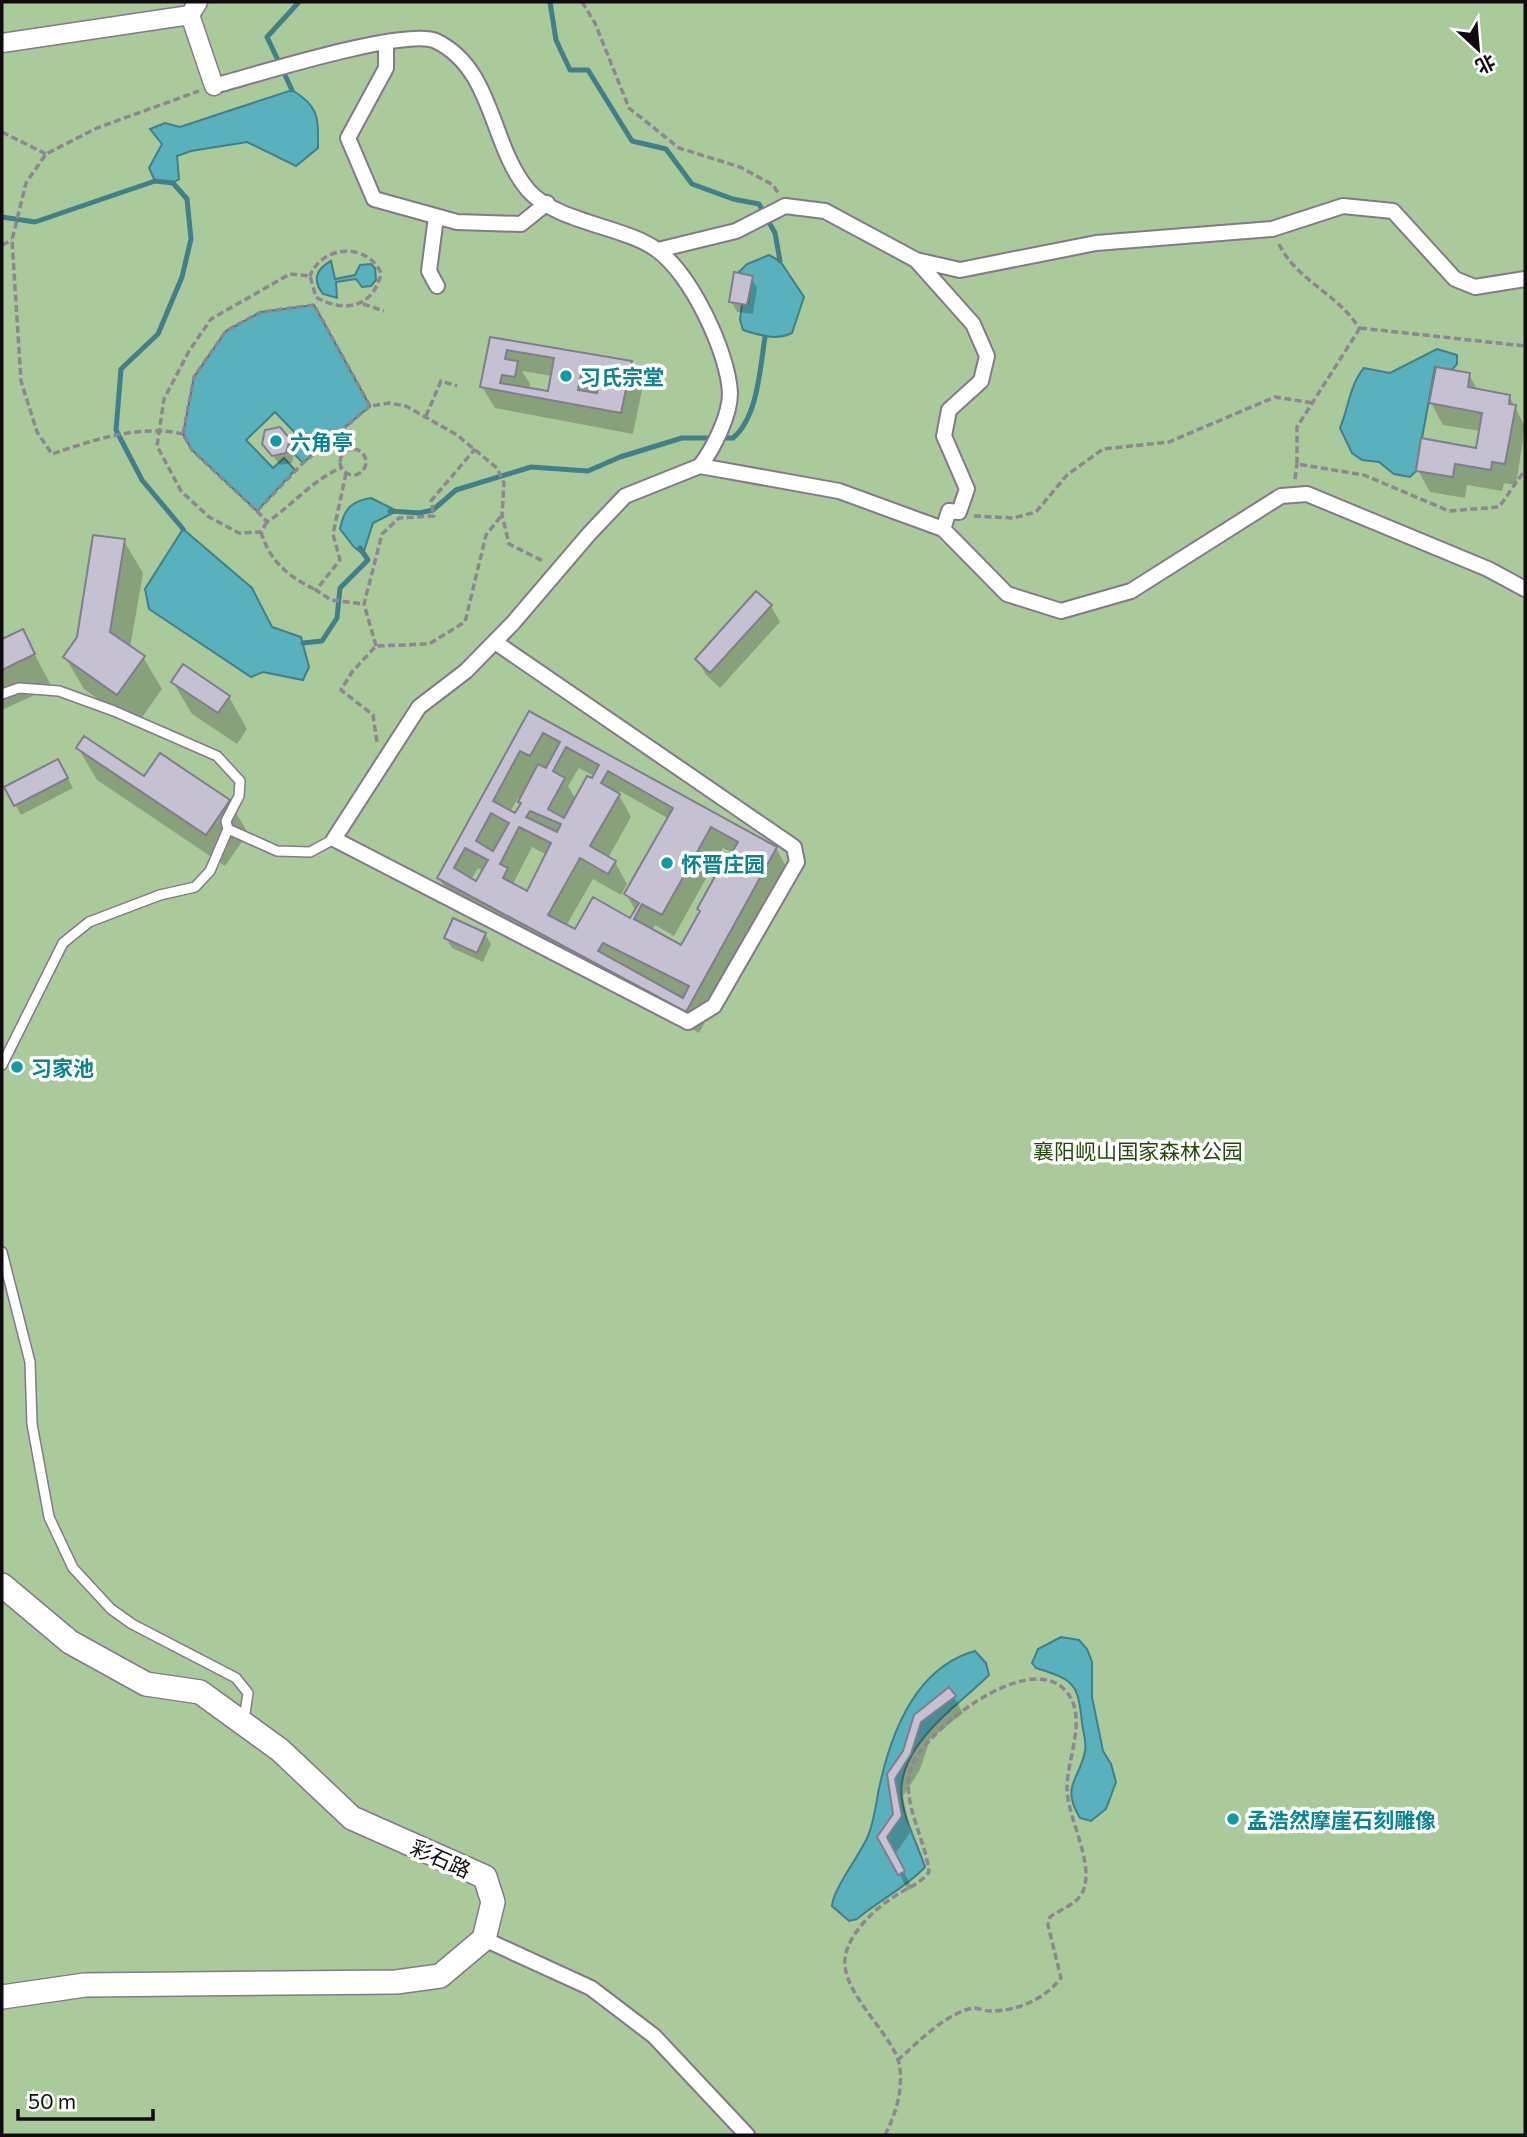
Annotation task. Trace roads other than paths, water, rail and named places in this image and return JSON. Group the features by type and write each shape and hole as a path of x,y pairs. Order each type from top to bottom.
{"street":[{"path":"2,43 194,8 214,86 386,42 433,40 463,59 488,103 505,156 530,192 569,215 658,250 694,292 723,361 730,395 715,446 700,466 625,496 495,642 466,671 419,707 334,839 688,1021 714,1006 797,862 794,847 495,642"},
{"path":"386,42 386,68 348,138 374,199 457,222 521,224 547,203"},
{"path":"658,250 736,230 753,219 781,208 825,211 916,260 960,271 1096,243 1272,229 1343,205 1393,211 1455,279 1475,287 1525,279"},
{"path":"436,217 429,271 437,286"},
{"path":"916,260 973,324 988,356 981,381 949,410 944,436 967,489 959,512 949,511 943,529"},
{"path":"700,466 839,491 943,529 1007,594 1061,611 1131,591 1281,496 1307,494 1488,569 1525,589"},
{"name":"彩石路","path":"2,1585 70,1642 146,1684 200,1692 280,1750 352,1818 485,1878 493,1902 484,1939"},
{"path":"2,1997 85,1985 396,1982 440,1976 484,1939 591,1988 654,2036 747,2135"}],"lane":[{"path":"2,694 19,688 59,691 217,756 240,781 239,796 226,821 228,829 210,871 195,887 160,895 89,922 63,943 2,1065"},
{"path":"228,829 277,851 310,852 334,839"},
{"path":"2,1252 30,1362 32,1424 49,1517 73,1568 111,1609 132,1624 236,1678 248,1693 244,1724"}],"water":[{"path":"292,90 313,108 318,129 318,148 296,166 247,142 191,151 177,156 179,179 173,183 155,181 149,168 162,144 150,129 165,123 180,127"},
{"path":"769,255 780,261 804,297 792,333 780,337 743,330 740,320 742,304 748,304 752,276 738,273 747,264"},
{"path":"331,261 335,279 355,275 360,265 371,264 375,268 376,280 371,286 362,287 356,279 336,282 337,298 323,294 317,275"},
{"path":"314,305 370,406 303,463 291,451 302,440 275,412 246,440 273,468 284,458 295,470 257,511 192,450 183,434 194,377 226,331 261,312"},
{"path":"1437,349 1457,355 1457,364 1452,370 1435,367 1416,471 1410,477 1394,474 1379,462 1362,460 1352,453 1340,428 1352,389 1364,368 1390,373"},
{"path":"371,498 397,511 373,523 363,554 340,529 344,516 353,504"},
{"path":"183,529 252,588 272,627 301,637 309,667 303,680 263,672 251,677 149,609 145,589"},
{"path":"1061,1637 1079,1640 1087,1649 1092,1662 1092,1697 1103,1751 1111,1764 1116,1782 1106,1809 1091,1821 1080,1818 1074,1807 1071,1790 1083,1761 1085,1748 1079,1700 1067,1680 1036,1668 1032,1663 1038,1649"},
{"path":"975,1651 986,1663 989,1675 930,1730 908,1763 902,1781 904,1808 925,1867 857,1919 849,1921 832,1906 842,1881 868,1836 885,1763 900,1722 910,1703 937,1671 955,1659"}],"waterway":[{"path":"292,90 267,37 299,2"},
{"path":"550,2 556,40 570,70 588,70 632,141 666,149 692,184 733,199 759,204 775,233 780,261"},
{"path":"2,217 35,222 155,181 173,183 187,199 191,239 182,277 158,334 121,369 116,430 142,480 183,529"},
{"path":"390,511 419,513 433,510 456,490 531,467 588,471 620,457 682,438 733,438 748,418 753,405 765,337"},
{"path":"303,643 322,641 337,618 340,588 368,560 360,548"}],"place":[{"name":"习氏宗堂","path":"566,376"},
{"name":"六角亭","path":"276,441"},
{"name":"怀晋庄园","path":"667,863"},
{"name":"习家池","path":"17,1067"},
{"name":"孟浩然摩崖石刻雕像","path":"1233,1819"}],"park label":[{"name":"襄阳岘山国家森林公园","path":"1138,1150"}]}
